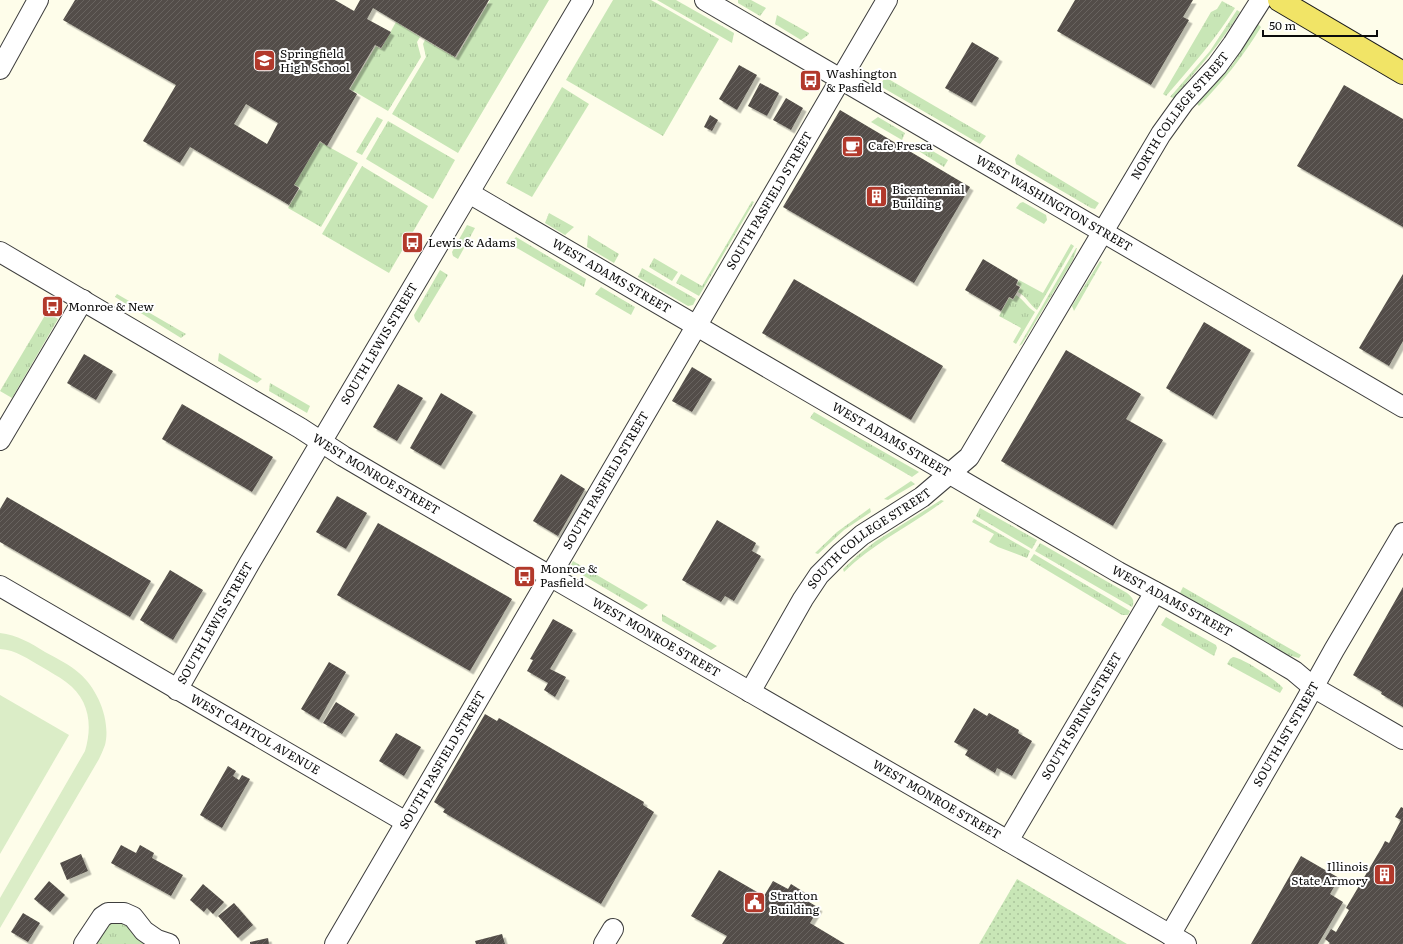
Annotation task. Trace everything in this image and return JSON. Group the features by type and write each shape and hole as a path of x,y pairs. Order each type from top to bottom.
{"main road":[{"path":"1279,0 1403,73"}],"street":[{"path":"0,69 38,0"},
{"name":"SOUTH LEWIS STREET","path":"177,690 245,570 583,0"},
{"name":"WEST WASHINGTON STREET","path":"705,0 1403,407"},
{"name":"SOUTH PASFIELD STREET","path":"335,944 887,0"},
{"name":"NORTH COLLEGE STREET","path":"1103,233 1161,134 1184,102 1217,66 1261,0"},
{"name":"WEST ADAMS STREET","path":"468,193 1118,572 1191,611 1294,672 1313,687 1403,739"},
{"name":"SOUTH COLLEGE STREET","path":"750,692 803,599 822,572 862,535 922,497 966,461 981,439 1103,233"},
{"name":"WEST MONROE STREET","path":"0,252 322,441 343,456 1178,939"},
{"path":"0,440 83,300"},
{"name":"SOUTH 1ST STREET","path":"1178,939 1313,687 1403,533"},
{"name":"WEST CAPITOL AVENUE","path":"0,586 406,822"},
{"name":"SOUTH SPRING STREET","path":"1008,841 1155,592"},
{"path":"84,944 102,917 108,913 124,913 133,917 144,931 157,940 169,944"}],"green space":[{"path":"490,0 549,0 458,153 392,114 426,57 423,44 425,40 456,58"},
{"path":"613,0 651,0 719,39 663,136 566,80"},
{"path":"657,0 676,0 734,33 732,43"},
{"path":"738,0 751,0 766,8 760,16 738,3"},
{"path":"1222,1 1235,8 1194,64 1166,96 1163,94 1211,12 1217,9"},
{"path":"1237,10 1240,12 1217,46 1174,98 1170,97 1210,51"},
{"path":"777,15 809,33 808,35 801,40 775,24"},
{"path":"396,22 420,37 417,42 421,57 388,111 350,89 376,46 381,49"},
{"path":"1258,24 1261,27 1240,59 1199,106 1197,104 1232,65"},
{"path":"885,77 986,136 980,144 880,86"},
{"path":"562,87 589,104 532,197 506,183"},
{"path":"377,117 383,120 362,155 356,152"},
{"path":"878,117 905,133 902,140 871,122"},
{"path":"388,121 455,160 433,199 366,159"},
{"path":"320,142 358,163 321,227 288,208 300,188 294,184"},
{"path":"917,142 948,160 944,167 914,148"},
{"path":"1018,154 1099,203 1095,209 1091,208 1016,164 1015,159"},
{"path":"362,166 428,206 389,273 322,234"},
{"path":"752,201 754,202 699,296 676,283 681,274 702,286"},
{"path":"1023,202 1046,215 1047,220 1044,224 1016,208"},
{"path":"549,213 574,227 565,235 545,223"},
{"path":"467,225 475,228 458,259 453,256 452,252"},
{"path":"588,235 619,254 614,263 587,247"},
{"path":"516,237 586,279 584,287 510,244"},
{"path":"1071,244 1074,246 1037,310 1018,292 1021,287 1017,284 1019,280 1043,293"},
{"path":"1076,248 1073,260 1022,344 1019,346"},
{"path":"654,258 678,272 672,281 649,267"},
{"path":"1100,261 1102,262 1074,311 1072,306"},
{"path":"642,268 696,299 693,305 688,306 638,277"},
{"path":"440,270 448,275 419,323 415,319 414,315"},
{"path":"601,287 635,307 631,315 595,294"},
{"path":"117,294 186,334 181,338 115,297"},
{"path":"1016,295 1035,312 1016,344 1013,342 1021,328 999,316 1009,298 1013,300"},
{"path":"47,312 58,319 12,398 0,391"},
{"path":"219,353 262,379 257,383 218,361"},
{"path":"270,383 310,406 307,413 269,391"},
{"path":"814,412 919,472 912,477 810,418"},
{"path":"911,481 915,484 888,500 884,499"},
{"path":"941,500 944,501 880,543 844,572 843,569 876,541"},
{"path":"870,508 871,512 844,530 818,554 815,553 837,532"},
{"path":"980,508 1037,540 1032,549 976,516"},
{"path":"974,519 1030,551 1027,558 989,542 994,534 972,522"},
{"path":"1040,543 1127,593 1133,600 1132,607 1035,551"},
{"path":"1034,554 1130,611 1128,615 1122,615 1030,560"},
{"path":"573,561 648,605 642,610 574,570 571,565"},
{"path":"1183,587 1301,655 1299,658 1287,655 1180,593"},
{"path":"662,614 717,646 711,650 662,621"},
{"path":"1166,617 1216,645 1217,648 1214,656 1161,625"},
{"path":"0,633 29,643 67,664 79,673 97,696 104,716 106,736 105,745 99,759 0,928 0,898 85,751 89,731 89,722 84,704 74,689 60,678 27,658 11,651 0,649"},
{"path":"1233,657 1251,665 1274,680 1283,688 1280,693 1227,664"},
{"path":"0,695 69,735 0,854"},
{"path":"1017,879 1127,944 979,944"},
{"path":"123,921 148,944 95,944 110,923"}],"building":[{"path":"75,0 335,0 354,11 360,0 489,0 455,57 373,8 367,19 391,32 381,48 375,45 349,89 357,94 327,146 320,141 294,185 299,188 289,205 190,147 180,163 143,141 176,85 63,20","holes":["246,104 278,123 267,144 234,124"]},
{"path":"1075,0 1193,0 1183,17 1189,20 1151,85 1057,31"},
{"path":"972,42 999,58 972,103 945,88"},
{"path":"739,65 757,75 737,110 719,99"},
{"path":"760,83 779,93 767,116 748,106"},
{"path":"1344,85 1403,119 1403,227 1297,166"},
{"path":"786,98 803,108 791,130 773,120"},
{"name":"Bicentennial Building","path":"840,110 970,187 914,283 783,207"},
{"path":"710,115 718,120 712,131 704,127"},
{"path":"983,259 1018,280 1016,285 1020,287 1013,299 1009,297 1001,311 965,290"},
{"path":"1403,274 1403,341 1389,366 1359,348"},
{"path":"794,279 943,366 911,420 762,333"},
{"path":"1204,322 1251,350 1213,416 1166,388"},
{"path":"1066,350 1141,394 1126,419 1163,440 1113,526 1001,461"},
{"path":"84,354 113,371 96,400 67,383"},
{"path":"692,367 712,379 692,412 672,401"},
{"path":"398,384 423,398 397,441 373,427"},
{"path":"441,393 473,412 441,466 410,448"},
{"path":"182,404 273,457 252,492 162,439"},
{"path":"561,474 585,489 558,536 533,521"},
{"path":"337,496 367,513 346,549 316,532"},
{"path":"7,497 151,581 130,617 0,542 0,509"},
{"path":"717,520 756,543 752,551 761,556 734,601 725,596 721,602 682,580"},
{"path":"378,523 512,599 470,671 337,595"},
{"path":"170,570 203,590 173,640 140,620"},
{"path":"1403,587 1403,707 1381,694 1382,692 1353,675"},
{"path":"553,619 573,630 550,669 566,677 555,697 544,690 548,683 527,671 533,660 530,659"},
{"path":"329,662 346,672 319,720 301,709"},
{"path":"336,702 355,714 342,734 323,723"},
{"path":"974,708 987,716 989,713 1019,730 1018,733 1032,741 1012,776 997,768 995,773 965,755 968,750 954,742"},
{"path":"485,714 497,721 499,718 644,802 643,805 654,812 601,904 443,812 445,809 434,802"},
{"path":"396,733 421,747 404,776 379,761"},
{"path":"228,766 236,771 233,776 239,780 242,775 250,779 222,828 200,815"},
{"name":"Illinois State Armory","path":"1401,807 1403,808 1403,944 1329,944 1330,943 1325,939 1331,929 1336,932 1349,910 1346,908 1385,841 1389,843 1401,820 1395,817"},
{"path":"121,845 136,853 140,845 154,853 152,858 183,875 171,896 111,863"},
{"path":"81,854 88,871 67,880 60,863"},
{"path":"1301,856 1339,878 1330,894 1343,902 1318,944 1251,944"},
{"name":"Stratton Building","path":"719,870 764,896 773,881 788,889 791,884 807,894 804,899 819,908 810,923 845,944 722,944 727,936 691,916"},
{"path":"49,881 65,895 50,912 34,899"},
{"path":"203,884 224,902 213,914 207,908 204,912 190,900"},
{"path":"234,903 253,925 238,938 218,916"},
{"path":"23,913 40,923 28,942 11,932"},
{"path":"502,934 505,944 476,944 475,941"},
{"path":"268,938 269,944 250,944 250,942"}],"place":[{"name":"Springfield High School","path":"264,61"},
{"name":"Washington & Pasfield","path":"811,81"},
{"name":"Cafe Fresca","path":"852,146"},
{"name":"Bicentennial Building","path":"877,197"},
{"name":"Lewis & Adams","path":"412,243"},
{"name":"Monroe & New","path":"52,307"},
{"name":"Monroe & Pasfield","path":"524,576"},
{"name":"Illinois State Armory","path":"1384,874"},
{"name":"Stratton Building","path":"755,903"}]}
